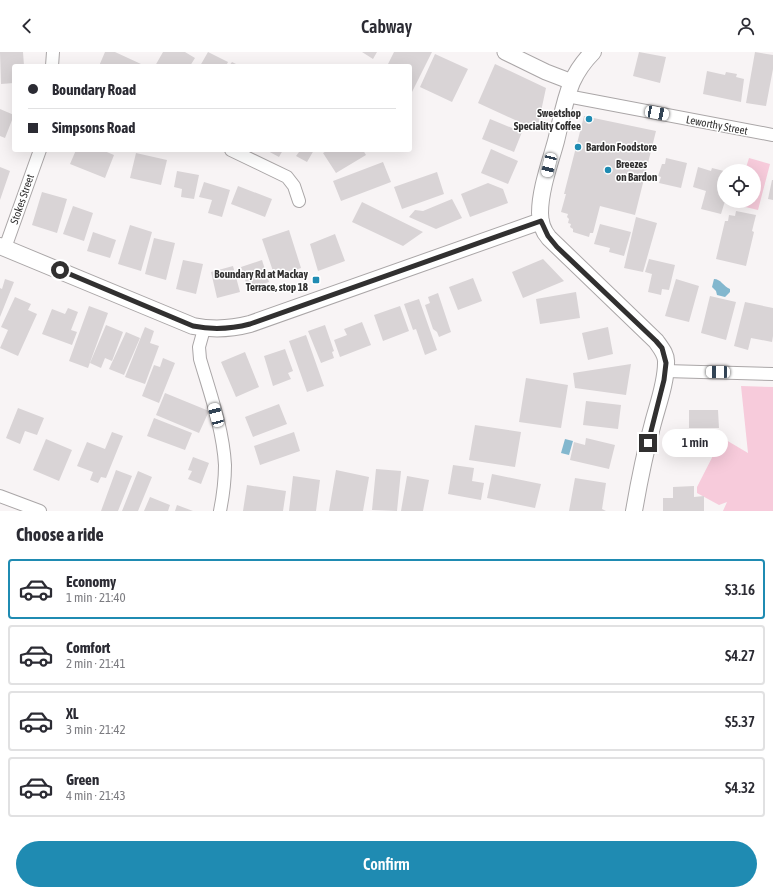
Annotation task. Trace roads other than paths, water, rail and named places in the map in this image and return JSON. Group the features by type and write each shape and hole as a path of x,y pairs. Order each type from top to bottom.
{"main road":[{"path":"593,52 582,65 569,89 546,180 540,211 541,221 548,236 557,247 656,341 662,348 665,356 665,371 639,482 634,511"},
{"path":"3,247 182,322 204,329 229,329 250,324 541,221"}],"street":[{"path":"52,64 53,52"},
{"path":"506,52 546,72 569,89"},
{"name":"Leworthy Street","path":"569,89 773,135"},
{"name":"Stokes Street","path":"3,247 39,152"},
{"path":"235,152 287,176 294,186 298,201"},
{"path":"204,329 199,347 200,358 222,438 225,464 224,485 220,511"},
{"path":"665,371 773,374"},
{"path":"0,496 40,511"}],"water":[{"path":"714,279 718,280 730,289 730,292 725,297 717,295 716,291 712,287"},
{"path":"565,439 573,441 569,455 561,453"}],"place":[{"name":"Sweetshop Speciality Coffee","path":"589,119"},
{"name":"Bardon Foodstore","path":"578,147"},
{"name":"Breezes on Bardon","path":"608,170"},
{"name":"Boundary Rd at Mackay Terrace, stop 18","path":"316,280"}]}
